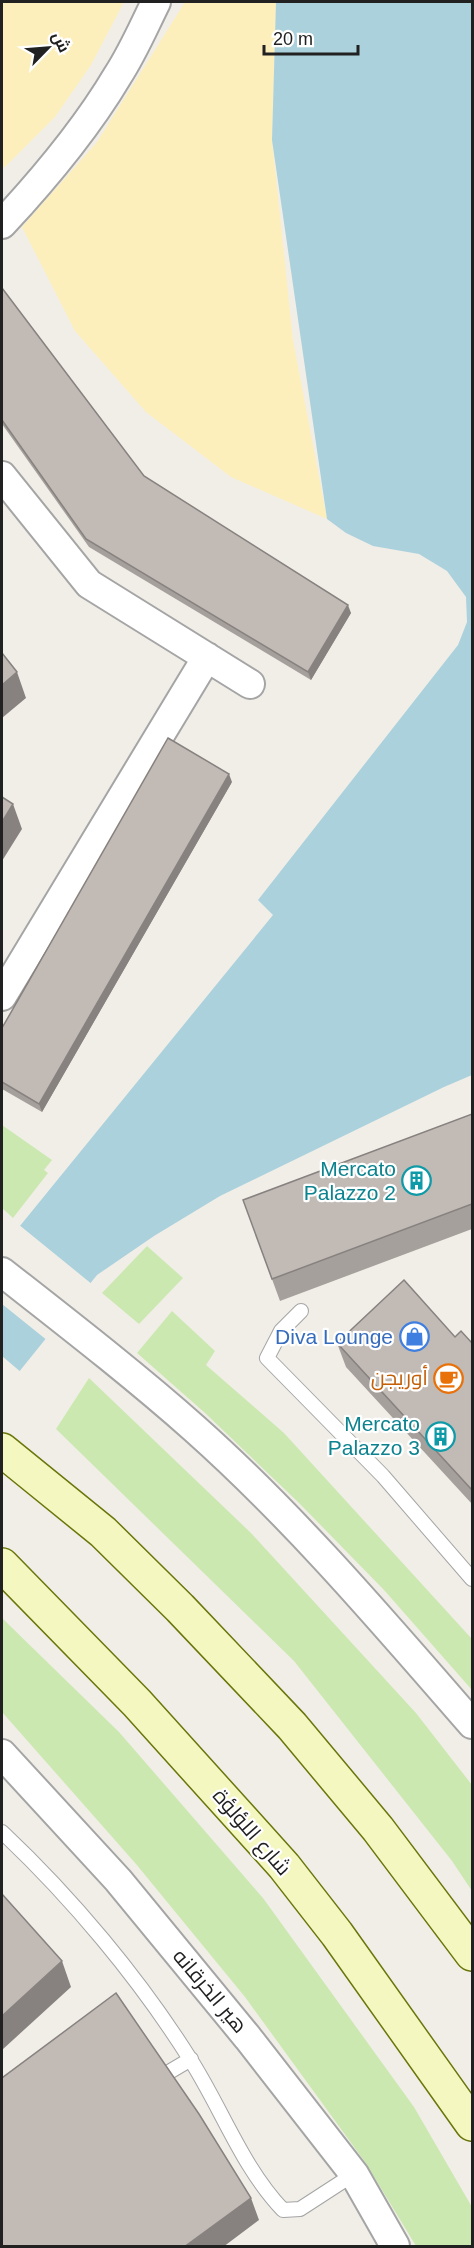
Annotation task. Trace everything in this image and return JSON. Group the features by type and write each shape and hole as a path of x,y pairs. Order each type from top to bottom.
{"main road":[{"path":"2,1450 103,1532 180,1608 292,1726 378,1829 472,1954"},
{"name":"شارع اللؤلؤة","path":"2,1565 137,1703 284,1866 337,1935 472,2124"},
{"path":"2,1587 58,1623"}],"street":[{"path":"2,224 45,175 119,75 156,2"},
{"path":"2,476 89,585 250,684"},
{"path":"2,996 207,657"},
{"path":"2,1272 83,1335 196,1431 299,1530 472,1724"},
{"name":"هير الخرقانه","path":"2,1754 125,1888 248,2038 354,2174 395,2247"}],"lane":[{"path":"301,1311 280,1331 267,1358 383,1476 472,1579"},
{"path":"2,1832 114,1950 190,2059 267,2193 283,2210 300,2209 354,2174"},
{"path":"164,2074 190,2059"}],"green space":[{"path":"2,1125 52,1160 44,1170 48,1173 13,1218 2,1208"},
{"path":"147,1246 183,1278 139,1324 102,1293"},
{"path":"172,1311 215,1351 206,1365 284,1433 472,1639 472,1690 384,1590 299,1503 205,1413 137,1353"},
{"path":"89,1378 251,1533 416,1713 472,1785 472,1891 452,1861 294,1661 56,1429"},
{"path":"2,1618 119,1732 263,1898 414,2107 472,2207 472,2246 416,2246 365,2162 245,1997 136,1864 2,1712"}],"sand":[{"path":"2,2 124,2 91,65 55,117 4,168 2,162"},
{"path":"185,2 276,2 272,140 293,340 327,519 231,477 146,412 75,331 22,227 97,142"}],"water":[{"path":"276,2 472,2 472,1075 220,1196 154,1236 97,1275 2,1393 2,1248 273,915 258,900 458,645 467,622 466,597 447,571 419,554 373,546 346,533 327,519 272,140"}],"pier":[{"path":"18,1224 93,1285 48,1341 2,1304 2,1244"},
{"path":"2,1356 22,1373 2,1396"}],"building":[{"path":"2,288 144,476 348,605 308,672 86,539 2,420"},
{"path":"2,653 17,672 2,685"},
{"path":"168,738 229,774 39,1104 2,1082 2,1028"},
{"path":"2,797 13,804 2,822"},
{"name":"Mercato Palazzo 2","path":"472,1114 472,1204 272,1279 243,1200"},
{"name":"Mercato Palazzo 3","path":"404,1280 455,1337 461,1331 472,1343 472,1490 337,1343"},
{"path":"2,1894 62,1961 2,2016"},
{"path":"116,1993 199,2114 251,2198 184,2247 2,2247 2,2078"}],"place":[{"name":"Mercato Palazzo 2","path":"417,1181"},
{"name":"Diva Lounge","path":"414,1337"},
{"name":"أوريجن","path":"449,1378"},
{"name":"Mercato Palazzo 3","path":"441,1436"}]}
